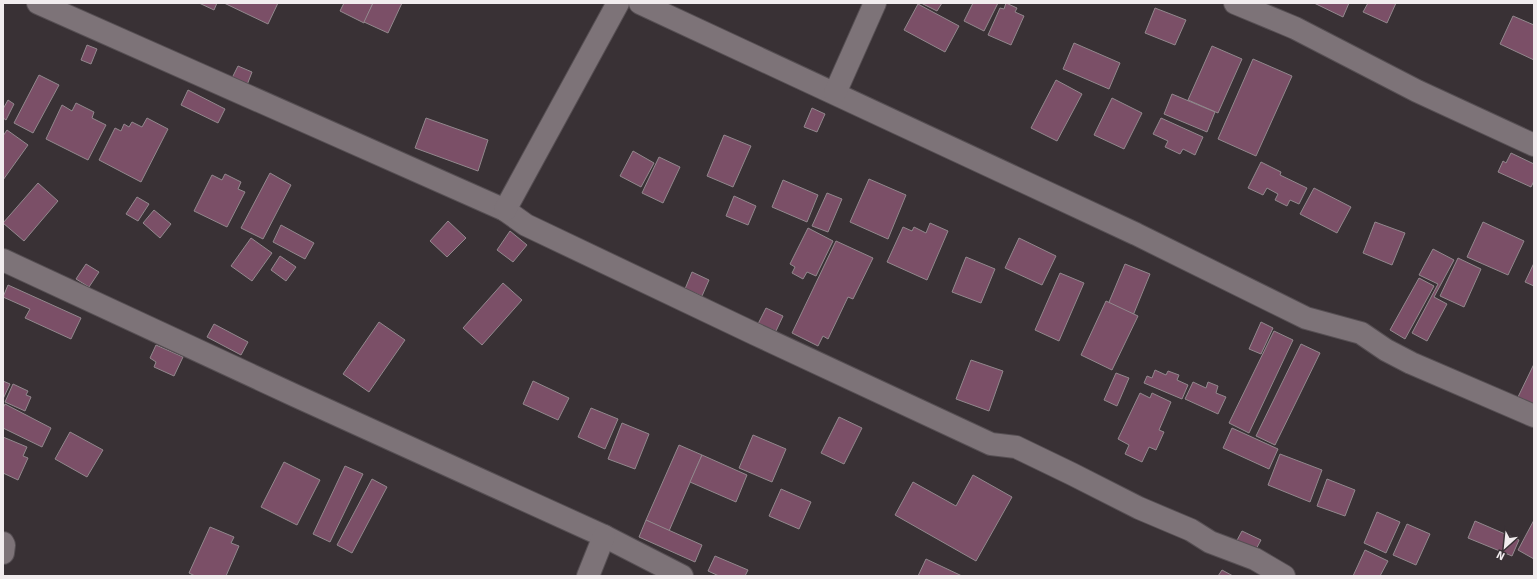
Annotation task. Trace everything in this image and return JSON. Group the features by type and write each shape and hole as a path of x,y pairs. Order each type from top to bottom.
{"street":[{"path":"38,3 505,210 526,225 762,337 991,444 1016,447 1139,508 1191,530 1210,542 1255,559 1284,576"},
{"path":"505,210 618,3"},
{"path":"640,3 1136,234 1306,318 1361,333 1386,350 1411,363 1534,416"},
{"path":"835,93 875,3"},
{"path":"1235,3 1295,28 1417,91 1534,145"},
{"path":"3,260 296,396 604,536 682,576"},
{"path":"588,576 604,536"},
{"path":"3,543 3,553"}],"building":[{"path":"199,3 217,3 214,10"},
{"path":"224,3 278,3 268,24"},
{"path":"344,3 373,3 364,23 340,11"},
{"path":"373,3 402,3 388,33 364,22"},
{"path":"921,3 942,3 937,11"},
{"path":"973,3 998,3 984,31 964,21"},
{"path":"1006,3 1017,8 1015,12 1024,16 1011,45 988,35 1000,8 1004,9"},
{"path":"1314,3 1349,3 1343,17"},
{"path":"1368,3 1396,3 1387,23 1363,12"},
{"path":"918,4 959,26 945,52 904,30"},
{"path":"1155,8 1186,20 1175,45 1145,33"},
{"path":"1513,16 1534,25 1534,60 1500,44"},
{"path":"1074,43 1120,63 1109,89 1063,69"},
{"path":"87,45 97,49 91,64 81,60"},
{"path":"1212,46 1242,59 1218,113 1188,100"},
{"path":"1253,59 1292,76 1256,156 1218,139"},
{"path":"238,66 252,72 247,85 232,78"},
{"path":"39,75 59,85 33,133 14,123"},
{"path":"1056,80 1082,94 1057,141 1031,128"},
{"path":"188,90 225,109 218,123 181,105"},
{"path":"1172,94 1215,112 1207,132 1164,114"},
{"path":"1112,98 1142,113 1124,149 1094,135"},
{"path":"8,100 14,104 6,120 3,118 3,109"},
{"path":"76,103 94,112 92,118 106,125 88,160 46,139 62,105 72,111"},
{"path":"812,108 825,114 817,132 804,127"},
{"path":"147,118 168,129 141,182 99,160 115,128 121,131 124,124 129,127 132,122 142,127"},
{"path":"426,118 488,140 478,171 415,148"},
{"path":"1161,118 1203,137 1195,155 1183,149 1180,154 1165,147 1168,141 1153,134"},
{"path":"7,130 28,145 3,180 3,136"},
{"path":"724,135 751,146 733,187 707,176"},
{"path":"633,151 654,163 641,187 620,176"},
{"path":"1511,153 1534,164 1534,181 1531,187 1498,172 1503,161 1506,163"},
{"path":"659,157 680,167 663,203 642,193"},
{"path":"1261,162 1281,172 1280,175 1307,188 1299,204 1290,200 1287,206 1275,200 1278,194 1267,188 1263,195 1248,188"},
{"path":"270,173 291,185 263,239 241,228"},
{"path":"225,174 241,182 238,189 245,192 227,227 194,211 212,175 222,180"},
{"path":"869,179 906,195 888,239 850,222"},
{"path":"783,180 818,195 807,222 772,207"},
{"path":"38,183 58,201 24,241 3,223"},
{"path":"1314,188 1351,207 1337,233 1300,214"},
{"path":"827,193 842,199 828,232 812,226"},
{"path":"734,196 756,206 748,225 726,216"},
{"path":"137,197 149,204 138,221 126,214"},
{"path":"154,210 171,224 160,238 143,223"},
{"path":"448,221 466,238 447,257 430,241"},
{"path":"1375,222 1405,233 1392,265 1363,253"},
{"path":"1483,222 1524,241 1508,275 1467,257"},
{"path":"930,223 948,231 927,280 887,262 903,227 912,231 914,227 926,233"},
{"path":"281,225 314,243 305,259 273,242"},
{"path":"808,228 833,241 816,276 807,272 803,279 792,273 795,267 790,264"},
{"path":"510,231 527,245 513,262 497,250"},
{"path":"251,238 272,253 252,281 231,266"},
{"path":"1019,238 1056,256 1042,285 1005,268"},
{"path":"836,241 873,258 853,299 848,297 828,339 823,336 818,346 792,333"},
{"path":"1433,249 1454,260 1434,297 1447,304 1427,341 1412,333 1438,284 1419,275"},
{"path":"280,256 296,267 286,281 271,270"},
{"path":"966,257 995,269 981,303 952,292"},
{"path":"1458,258 1481,269 1464,307 1440,296"},
{"path":"1534,263 1534,286 1525,282"},
{"path":"86,264 99,272 89,287 76,279"},
{"path":"1125,264 1150,274 1132,318 1107,307"},
{"path":"692,272 709,280 702,296 685,289"},
{"path":"1060,273 1084,283 1059,341 1035,330"},
{"path":"1419,278 1434,286 1405,339 1390,330"},
{"path":"503,283 522,300 482,345 463,328"},
{"path":"8,285 81,318 71,339 25,318 30,309 3,297"},
{"path":"1106,301 1138,316 1112,370 1081,355"},
{"path":"766,308 783,316 776,331 758,324"},
{"path":"379,322 405,340 369,392 343,374"},
{"path":"1261,322 1273,328 1261,354 1249,349"},
{"path":"214,324 248,342 241,355 207,337"},
{"path":"1274,331 1293,340 1249,433 1229,423"},
{"path":"1301,344 1320,353 1275,445 1256,436"},
{"path":"156,345 183,357 174,376 154,367 156,362 150,358"},
{"path":"971,360 1003,371 989,411 956,399"},
{"path":"1534,364 1534,404 1518,397"},
{"path":"1155,370 1166,375 1168,371 1179,375 1177,380 1188,385 1182,399 1144,383 1147,376 1152,378"},
{"path":"1116,373 1129,378 1117,406 1104,400"},
{"path":"3,381 10,384 3,399"},
{"path":"533,381 569,398 558,420 523,404"},
{"path":"1193,382 1206,388 1208,382 1218,386 1216,393 1226,397 1218,414 1185,399"},
{"path":"13,384 28,391 26,395 31,397 25,411 5,402"},
{"path":"1140,393 1150,398 1152,393 1171,402 1159,430 1164,432 1156,450 1149,447 1142,462 1125,454 1129,445 1118,439"},
{"path":"5,404 51,428 42,447 3,428 3,408"},
{"path":"591,408 618,419 605,449 578,437"},
{"path":"839,417 862,428 844,464 821,453"},
{"path":"622,423 649,434 635,469 608,459"},
{"path":"1232,428 1278,449 1269,469 1223,448"},
{"path":"70,432 103,450 87,477 55,459"},
{"path":"753,435 786,449 772,482 739,468"},
{"path":"3,437 27,447 23,456 28,458 18,480 3,473"},
{"path":"679,445 702,455 669,531 646,520"},
{"path":"1280,454 1322,470 1310,502 1268,485"},
{"path":"702,455 747,475 736,502 690,482"},
{"path":"284,462 320,480 297,525 261,507"},
{"path":"345,466 363,474 330,542 313,534"},
{"path":"973,475 1012,497 976,561 895,515 913,482 956,506"},
{"path":"372,479 387,487 352,553 337,545"},
{"path":"1327,479 1355,490 1345,516 1317,506"},
{"path":"781,489 811,502 799,529 769,516"},
{"path":"1377,512 1400,522 1386,553 1364,543"},
{"path":"646,520 702,545 695,562 639,537"},
{"path":"1534,520 1534,559 1518,550"},
{"path":"1475,521 1519,540 1512,556 1468,538"},
{"path":"1407,524 1430,534 1416,565 1393,555"},
{"path":"210,527 234,537 231,543 239,546 226,576 195,576 189,573"},
{"path":"1242,531 1261,540 1254,553 1235,544"},
{"path":"1365,550 1388,561 1380,576 1353,576"},
{"path":"715,556 748,570 745,576 719,576 708,571"},
{"path":"926,559 962,576 918,576"},
{"path":"1222,570 1233,576 1218,576"}]}
